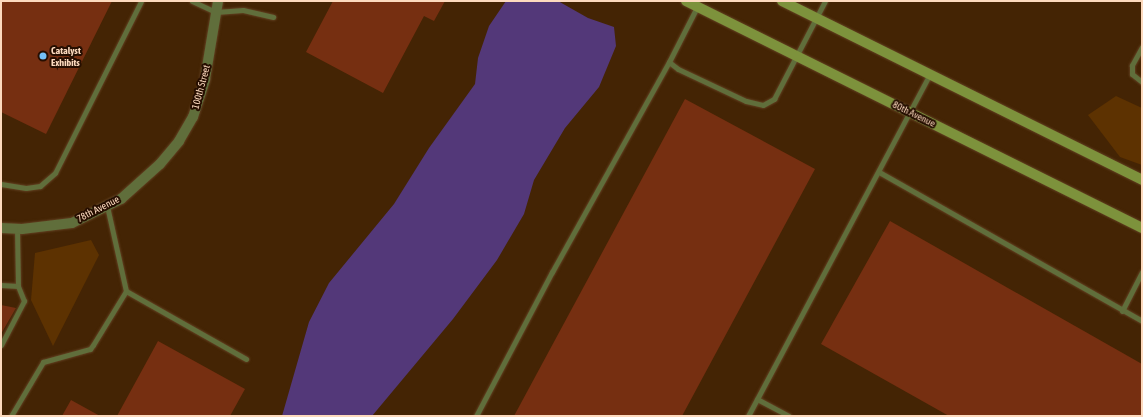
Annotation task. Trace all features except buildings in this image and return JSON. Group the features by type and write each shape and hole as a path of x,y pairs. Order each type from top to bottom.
{"street":[{"name":"100th Street","path":"160,164 179,142 193,118 205,79 218,1"},
{"name":"80th Avenue","path":"686,1 1142,228"},
{"path":"782,1 1142,180"},
{"name":"78th Avenue","path":"1,228 17,229 72,223 121,199 160,164"}],"lane":[{"path":"1,184 26,188 40,186 55,173 141,1"},
{"path":"192,1 216,12 243,10 273,17"},
{"path":"669,62 678,69 746,101 763,104 774,99 824,1"},
{"path":"476,416 552,272 669,62 697,6"},
{"path":"1142,47 1132,65 1132,74 1142,82"},
{"path":"748,416 930,74"},
{"path":"879,172 1142,321"},
{"path":"11,416 44,362 90,349 93,346 126,290 107,206"},
{"path":"1,344 24,301 18,286 17,229"},
{"path":"1122,311 1142,272"},
{"path":"1,285 18,286"},
{"path":"126,290 246,359"},
{"path":"757,399 789,416"}],"shaded area":[{"path":"506,1 558,1 588,18 614,27 616,46 599,87 565,128 534,180 524,214 497,260 453,319 372,416 282,416 309,322 329,283 394,204 429,148 475,84 478,58 489,26"},
{"path":"1116,96 1142,108 1142,165 1120,157 1088,115"},
{"path":"91,240 99,255 53,346 31,300 35,253"}],"place":[{"name":"Catalyst Exhibits","path":"43,56"}]}
